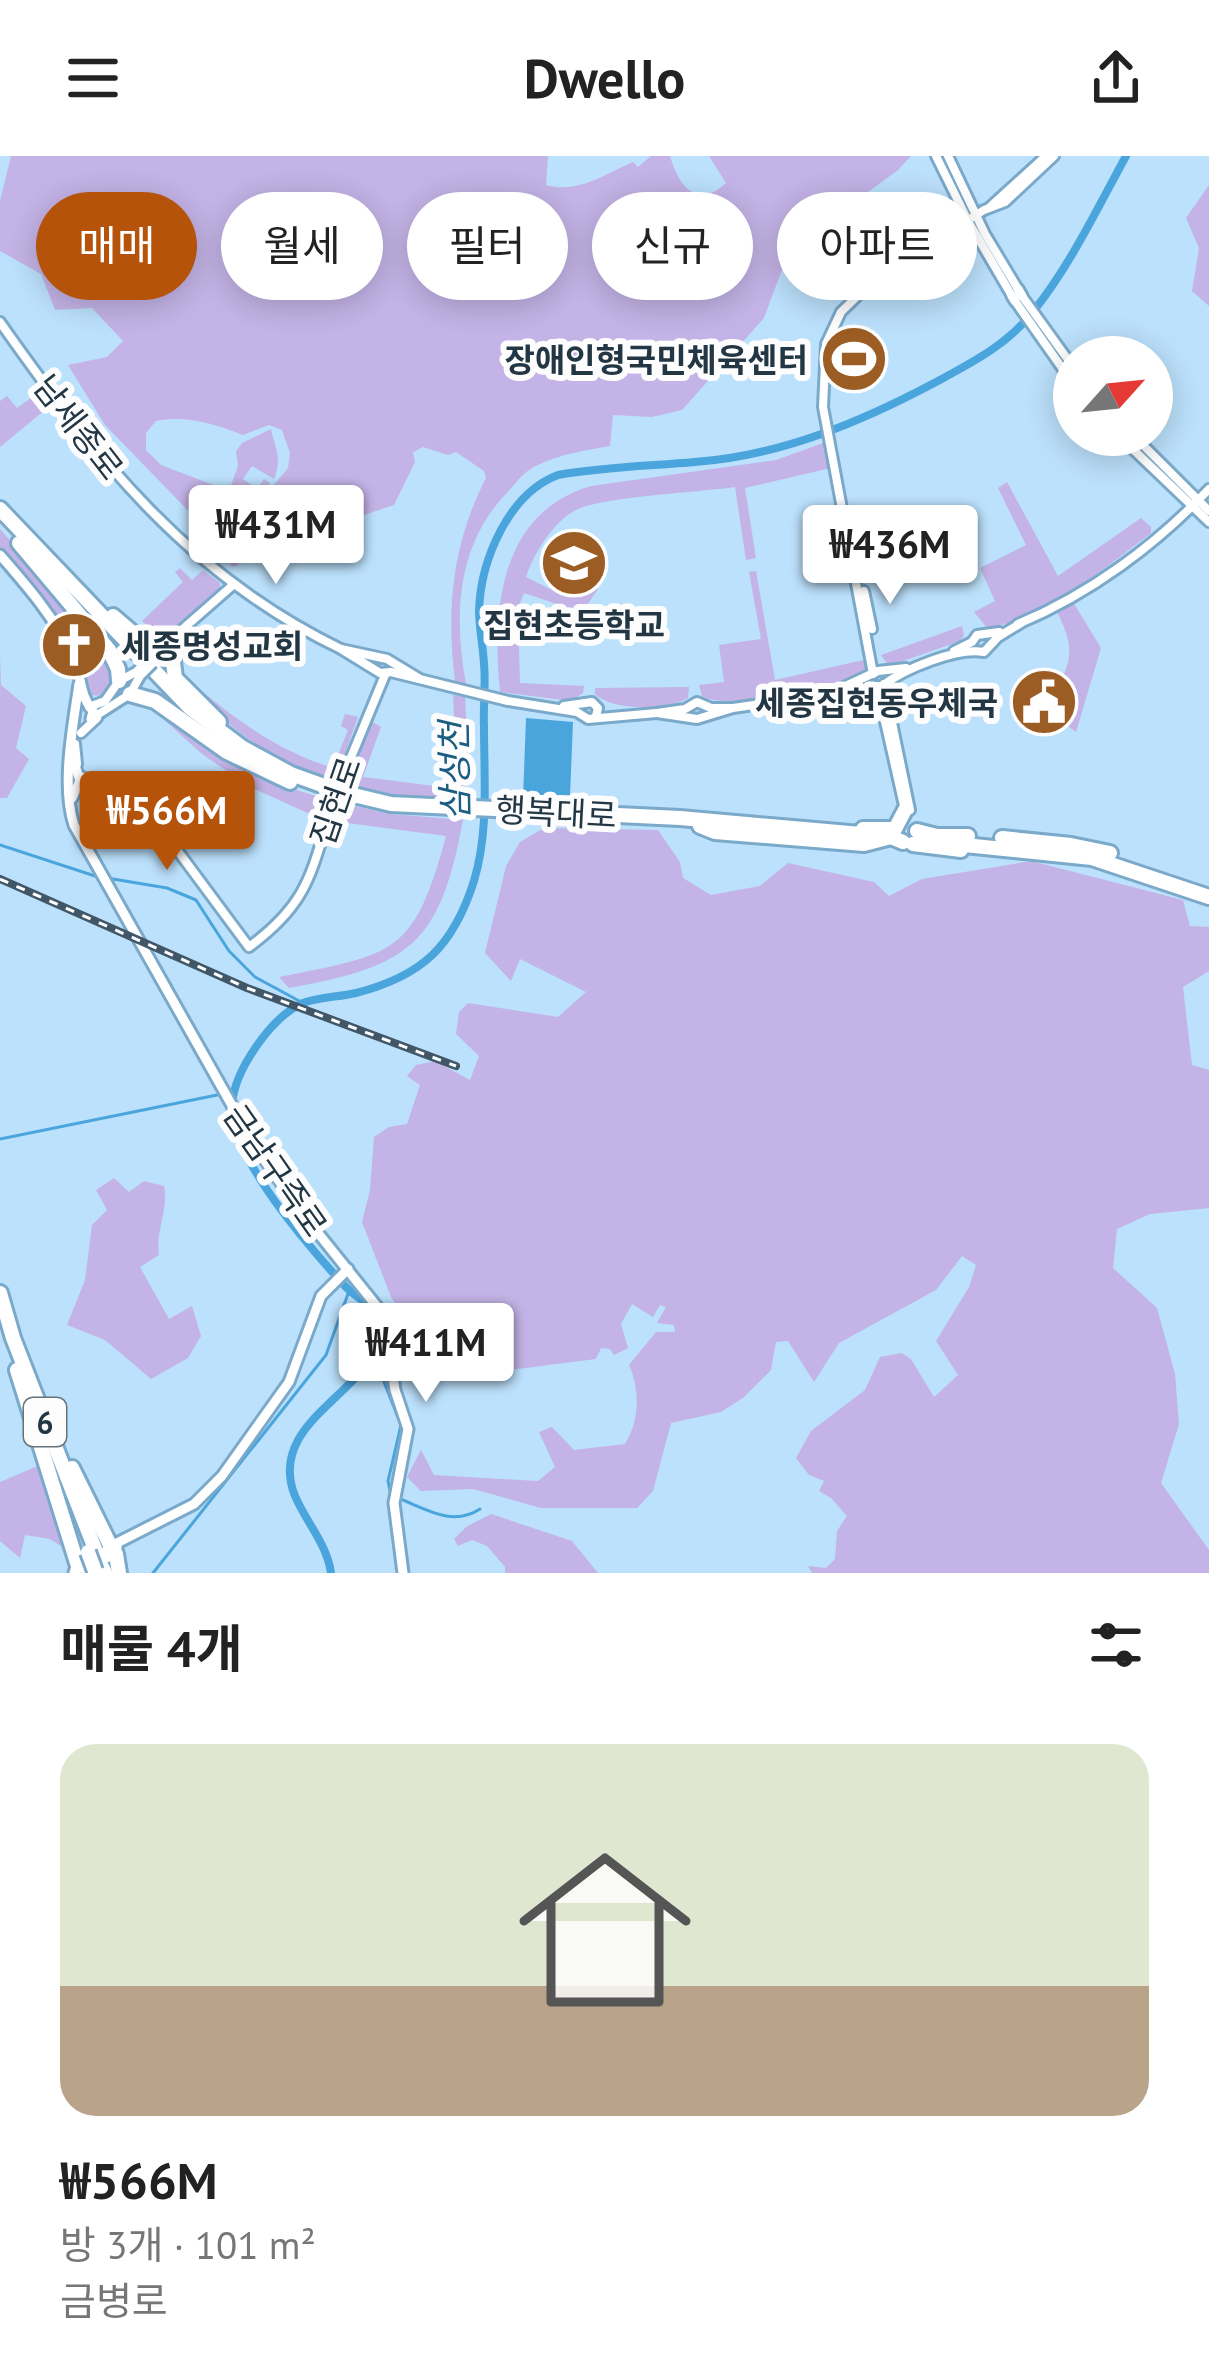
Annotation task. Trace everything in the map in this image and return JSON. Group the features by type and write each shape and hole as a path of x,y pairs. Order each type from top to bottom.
{"highway":[{"name":"행복대로","path":"0,508 22,540 196,724 290,782 371,807 700,823 953,842"},
{"name":"행복대로","path":"0,522 190,708 243,748 359,797 460,812"},
{"path":"22,540 141,640 167,646 178,682 238,740 276,765"},
{"path":"22,540 109,650 123,689 155,700 227,752 290,782"},
{"path":"907,810 909,836"},
{"path":"862,836 895,829 907,810"},
{"path":"907,810 924,829 953,842 1080,850 1209,894"},
{"name":"6","path":"0,1293 13,1338 109,1548"},
{"name":"6","path":"0,1316 15,1363 109,1548"},
{"path":"15,1363 87,1571"},
{"path":"109,1548 119,1573"},
{"name":"6","path":"87,1571 109,1548"}],"main road":[{"name":"금남구즉로","path":"0,555 50,616 76,662 90,713 73,744"},
{"name":"금남구즉로","path":"80,684 73,744 74,825 244,1129 302,1214 383,1314 395,1390 409,1429 394,1503 403,1573"},
{"path":"77,714 83,721 90,713"},
{"path":"109,1548 194,1504 222,1476 290,1382 313,1313 346,1271"}],"street":[{"path":"936,156 957,192"},
{"path":"948,156 962,192"},
{"path":"977,215 1050,156"},
{"path":"977,227 1053,350"},
{"path":"853,300 841,312 822,361 825,405 851,535 860,540 854,547 907,810"},
{"name":"남세종로","path":"0,322 93,451 129,492 233,585 299,627 382,668 508,701 583,710"},
{"path":"1046,339 1053,346"},
{"path":"1140,456 1209,523"},
{"path":"1150,456 1192,506 1209,511"},
{"path":"597,710 590,719 583,710 589,701 597,710 626,712 733,708 836,691 974,646 984,652 988,640 1074,595 1168,532 1209,489"},
{"path":"81,733 233,585"},
{"path":"974,646 976,635 988,640"},
{"path":"151,661 167,646"},
{"name":"집현로","path":"93,784 127,795 146,808 249,947 277,926 303,895 382,668"},
{"path":"90,713 138,674"},
{"path":"80,684 91,700 107,699"},
{"path":"90,713 103,712"},
{"path":"73,744 64,776 74,783 93,784"},
{"path":"73,744 79,767 93,784"},
{"path":"74,783 93,784"}],"shaded area":[{"path":"11,156 548,156 546,185 569,187 633,162 638,167 651,156 670,156 683,184 694,192 592,192 592,300 753,300 753,192 713,192 726,183 709,156 911,156 868,192 777,192 777,283 764,318 682,410 652,417 613,415 610,446 538,465 503,497 476,539 462,585 460,634 466,684 455,681 454,577 466,527 486,478 484,471 456,452 448,455 423,447 413,452 415,462 394,505 364,515 346,533 280,510 258,528 269,491 288,468 290,453 282,430 269,425 243,435 190,420 156,421 146,433 146,450 161,465 229,491 238,466 236,451 271,429 277,471 274,479 252,466 243,479 257,489 264,479 270,483 259,501 238,565 232,567 205,528 105,425 68,365 107,357 123,341 92,308 55,310 51,300 197,300 197,192 36,192 36,271 0,251 0,201"},
{"path":"1209,185 1209,306 1192,291 1199,248 1186,218"},
{"path":"35,395 46,409 0,447 0,401 7,396 17,408"},
{"path":"826,442 831,468 745,488 756,558 746,560 735,487 589,505 568,515 545,539 526,577 562,595 575,574 598,589 587,605 593,609 590,615 524,593 518,608 520,683 584,686 583,693 571,701 500,692 498,629 508,568 537,518 560,499 591,486 776,460"},
{"path":"1007,482 1058,576 1141,518 1151,533 1053,602 988,629 974,612 995,601 980,568 1026,545 998,488"},
{"path":"0,529 110,656 114,676 103,696 91,695 85,673 100,658 66,618 60,622 0,547"},
{"path":"180,568 192,580 203,570 220,588 176,629 153,637 154,631 142,621 183,582 175,572"},
{"path":"756,571 775,680 868,659 865,673 758,700 702,696 699,685 724,682 719,645 761,639 749,572"},
{"path":"1073,602 1101,648 1076,732 1047,711 1068,662 1068,641 1057,612"},
{"path":"962,626 960,641 889,666 881,655"},
{"path":"0,655 1,685 26,706 16,748 29,759 7,798 0,798"},
{"path":"182,674 253,729 333,768 348,730 341,726 345,714 358,717 334,785 289,765 250,740 179,677"},
{"path":"689,687 688,698 654,707 614,704 595,694 595,688"},
{"path":"453,695 465,697 464,803 404,801 343,788 371,721 381,727 363,777 442,787 445,737 455,736"},
{"path":"141,699 290,788 329,800 321,819 250,787 202,754"},
{"path":"340,803 391,814 463,820 454,862 430,922 413,942 364,970 289,988 279,977 374,954 410,927 423,905 446,836 332,821"},
{"path":"544,828 658,830 680,862 683,878 711,895 760,886 788,863 874,882 889,896 922,879 1031,861 1183,900 1190,926 1209,927 1209,971 1183,987 1192,1065 1209,1070 1209,1208 1150,1214 1117,1229 1113,1268 1157,1308 1175,1374 1179,1424 1161,1483 1209,1550 1209,1573 812,1573 808,1566 826,1568 835,1559 837,1531 847,1516 819,1491 824,1481 809,1475 796,1458 811,1431 865,1390 880,1357 902,1353 911,1359 934,1397 958,1375 936,1341 969,1287 976,1265 962,1256 936,1290 839,1343 814,1382 788,1341 776,1342 771,1370 743,1398 721,1412 671,1423 653,1491 637,1508 541,1508 473,1489 421,1491 407,1477 421,1450 434,1475 538,1481 555,1467 539,1432 552,1427 574,1450 625,1444 637,1405 629,1365 656,1332 675,1332 674,1325 657,1323 666,1307 660,1305 653,1317 632,1304 621,1324 628,1348 614,1355 601,1348 596,1359 510,1370 463,1368 457,1358 472,1335 421,1307 400,1310 362,1222 374,1137 389,1127 407,1124 420,1085 407,1076 416,1065 435,1061 470,1080 479,1056 456,1034 459,1012 468,1003 558,1017 586,992 520,959 511,981 485,953 506,866 520,842"},
{"path":"114,1178 129,1192 144,1181 164,1186 159,1255 140,1267 169,1319 192,1306 201,1336 188,1358 151,1379 105,1340 67,1325 85,1280 92,1225 107,1210 96,1190"},
{"path":"42,1464 65,1510 61,1546 25,1535 20,1558 0,1541 0,1482"},
{"path":"491,1514 572,1541 598,1573 505,1573 487,1546 472,1540 458,1546 454,1539 466,1527"}],"water":[{"path":"526,718 573,722 570,796 523,799"}],"waterway":[{"name":"삼성천","path":"331,1573 321,1543 295,1496 291,1459 306,1429 379,1346 376,1324 369,1307 312,1249 258,1175 235,1126 234,1091 267,1032 291,1010 315,999 356,993 399,978 445,941 466,904 484,824 485,672 479,610 485,570 500,531 525,497 558,475 727,458 789,445 879,411 975,360 1011,335 1046,295 1126,156"},
{"path":"0,845 95,876 167,888 196,900 229,951 255,977 303,1003"},
{"path":"0,1139 222,1094"},
{"path":"153,1573 326,1355 349,1291"},
{"path":"379,1346 384,1382 401,1425 388,1481 391,1495"},
{"path":"403,1500 451,1517 480,1509"}],"railway":[{"path":"0,879 247,988 456,1066"}],"place":[{"name":"장애인형국민체육센터","path":"854,359"},
{"name":"집현초등학교","path":"574,563"},
{"name":"세종명성교회","path":"74,645"},
{"name":"세종집현동우체국","path":"1044,702"}]}
